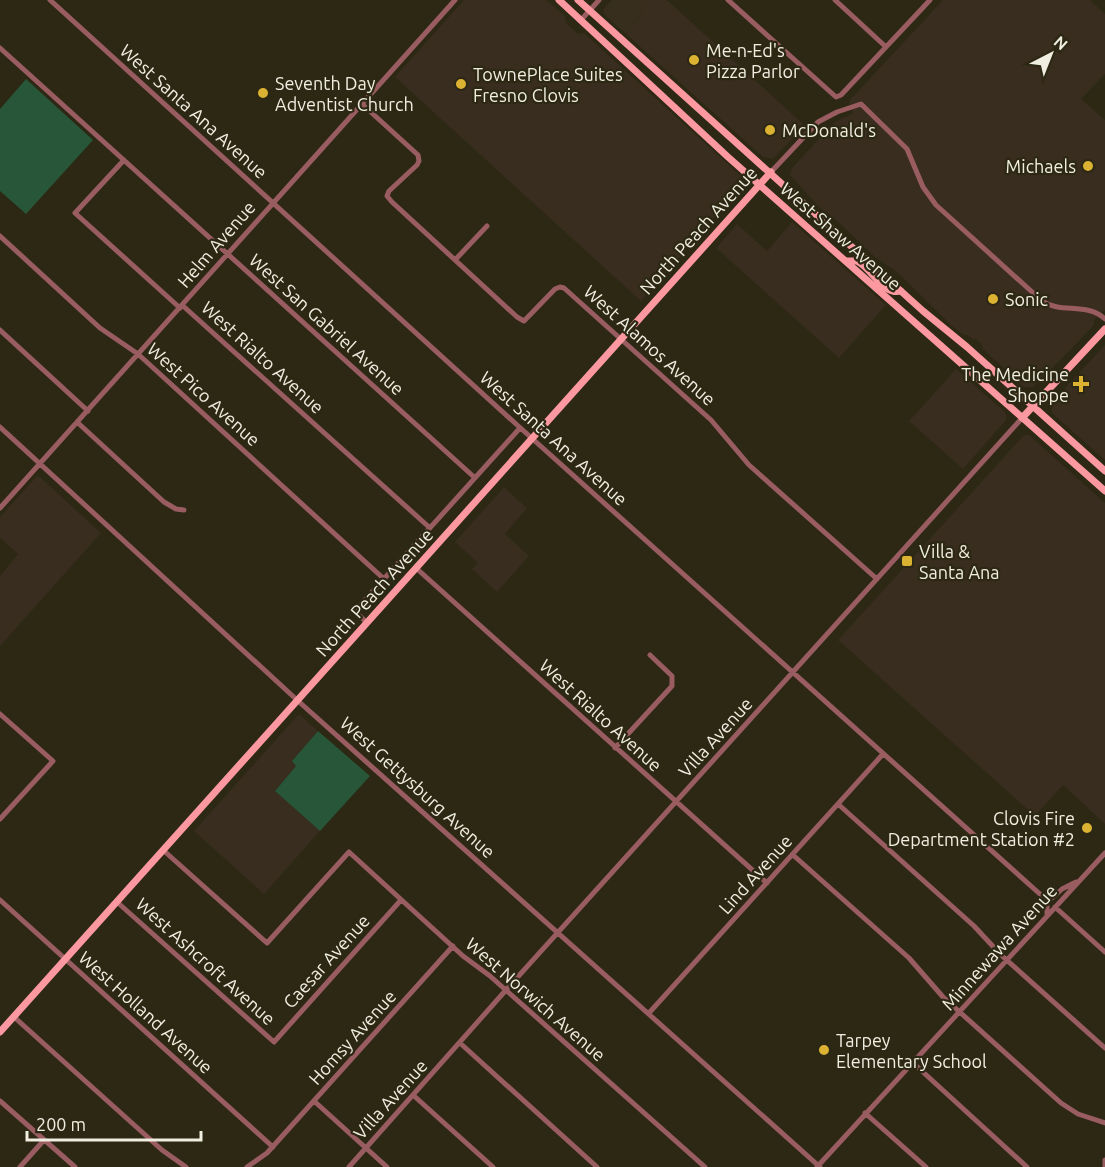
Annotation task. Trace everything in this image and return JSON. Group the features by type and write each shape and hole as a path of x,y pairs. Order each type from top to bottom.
{"main road":[{"name":"West Shaw Avenue","path":"559,0 759,184 1105,491"},
{"name":"West Shaw Avenue","path":"578,0 1105,471"},
{"name":"North Peach Avenue","path":"0,1032 771,172"},
{"path":"847,261 857,261 890,290 901,291"},
{"name":"Villa Avenue","path":"1022,418 1105,329"}],"street":[{"name":"West Santa Ana Avenue","path":"50,0 531,438 1041,895"},
{"name":"Helm Avenue","path":"0,508 455,0"},
{"path":"581,20 599,0"},
{"path":"728,0 836,97 930,0"},
{"path":"835,0 886,47"},
{"name":"West San Gabriel Avenue","path":"0,48 474,477"},
{"name":"West Alamos Avenue","path":"363,104 418,155 417,165 392,187 387,196 455,260 524,321 560,287 564,288 711,420 749,465 877,579"},
{"path":"771,172 818,122 837,112 861,104 907,149 923,187 936,206 1042,301 1054,307 1093,310 1105,319"},
{"name":"West Rialto Avenue","path":"124,160 75,213 430,528"},
{"path":"455,260 487,226"},
{"name":"West Pico Avenue","path":"0,236 100,328 138,354 384,579"},
{"path":"0,330 88,411"},
{"name":"Villa Avenue","path":"349,1167 1022,418"},
{"path":"77,422 164,502 176,509 184,510"},
{"name":"West Gettysburg Avenue","path":"0,427 297,700 819,1166"},
{"path":"366,622 355,611 520,428"},
{"name":"West Rialto Avenue","path":"416,568 767,883"},
{"path":"615,748 672,686 672,676 650,655"},
{"path":"0,714 52,761 0,819"},
{"name":"Lind Avenue","path":"649,1013 883,754"},
{"path":"838,804 1105,1048"},
{"name":"West Norwich Avenue","path":"164,850 267,943 349,852 705,1167"},
{"name":"Minnewawa Avenue","path":"819,1166 1105,853"},
{"path":"793,855 909,958 943,997 1068,1109 1086,1118 1105,1123"},
{"path":"1041,895 1052,898 1062,889 1080,880"},
{"path":"1041,895 1047,904 1047,916"},
{"name":"West Holland Avenue","path":"0,900 273,1147"},
{"name":"Caesar Avenue","path":"274,1042 401,900"},
{"name":"West Ashcroft Avenue","path":"117,902 274,1042"},
{"path":"1055,907 1105,952"},
{"name":"Homsy Avenue","path":"247,1167 260,1160 273,1147 453,946"},
{"path":"14,1017 162,1150 186,1167"},
{"path":"460,1043 597,1167"},
{"path":"912,1062 1027,1166"},
{"path":"413,1095 494,1167"},
{"path":"0,1101 75,1167"},
{"path":"314,1101 387,1167"},
{"path":"866,1113 926,1167"},
{"path":"20,1167 44,1140"},
{"path":"1105,1160 1105,1167"}],"shaded area":[{"path":"464,0 546,0 565,16 566,23 578,34 584,33 742,177 743,185 641,301 395,77"},
{"path":"612,0 638,0 645,7 626,34 604,14 604,9"},
{"path":"638,0 667,0 803,124 803,127 773,159 763,157 626,34 645,7"},
{"path":"943,0 1090,0 1105,14 1105,74 1081,99 1105,120 1105,310 1094,320 1094,325 1033,387 1024,387 1009,376 975,338 974,340 964,335 952,326 897,272 875,257 818,206 790,175 792,168 835,122 853,113 849,101"},
{"path":"792,222 886,305 839,358 716,248 737,224 767,251"},
{"path":"1105,345 1105,460 1052,413 1051,403"},
{"path":"956,369 1006,413 1006,420 963,469 909,421"},
{"path":"1024,435 1029,435 1105,503 1105,824 1063,785 1035,816 838,640"},
{"path":"37,476 101,533 0,646 0,576 18,554 0,538 0,517"},
{"path":"504,487 527,508 505,534 529,556 497,592 472,569 478,563 455,542"},
{"path":"300,715 318,731 292,761 297,765 275,791 320,831 264,894 194,831"}],"green space":[{"path":"26,79 93,140 26,214 0,191 0,109"},
{"path":"318,731 370,776 320,831 275,791 296,766 292,761"}],"place":[{"name":"Me-n-Ed's Pizza Parlor","path":"694,60"},
{"name":"TownePlace Suites Fresno Clovis","path":"461,84"},
{"name":"Seventh Day Adventist Church","path":"263,93"},
{"name":"McDonald's","path":"770,130"},
{"name":"Michaels","path":"1088,166"},
{"name":"Sonic","path":"993,299"},
{"name":"The Medicine Shoppe","path":"1081,384"},
{"name":"Villa & Santa Ana","path":"907,561"},
{"name":"Clovis Fire Department Station #2","path":"1087,828"},
{"name":"Tarpey Elementary School","path":"824,1050"}]}
